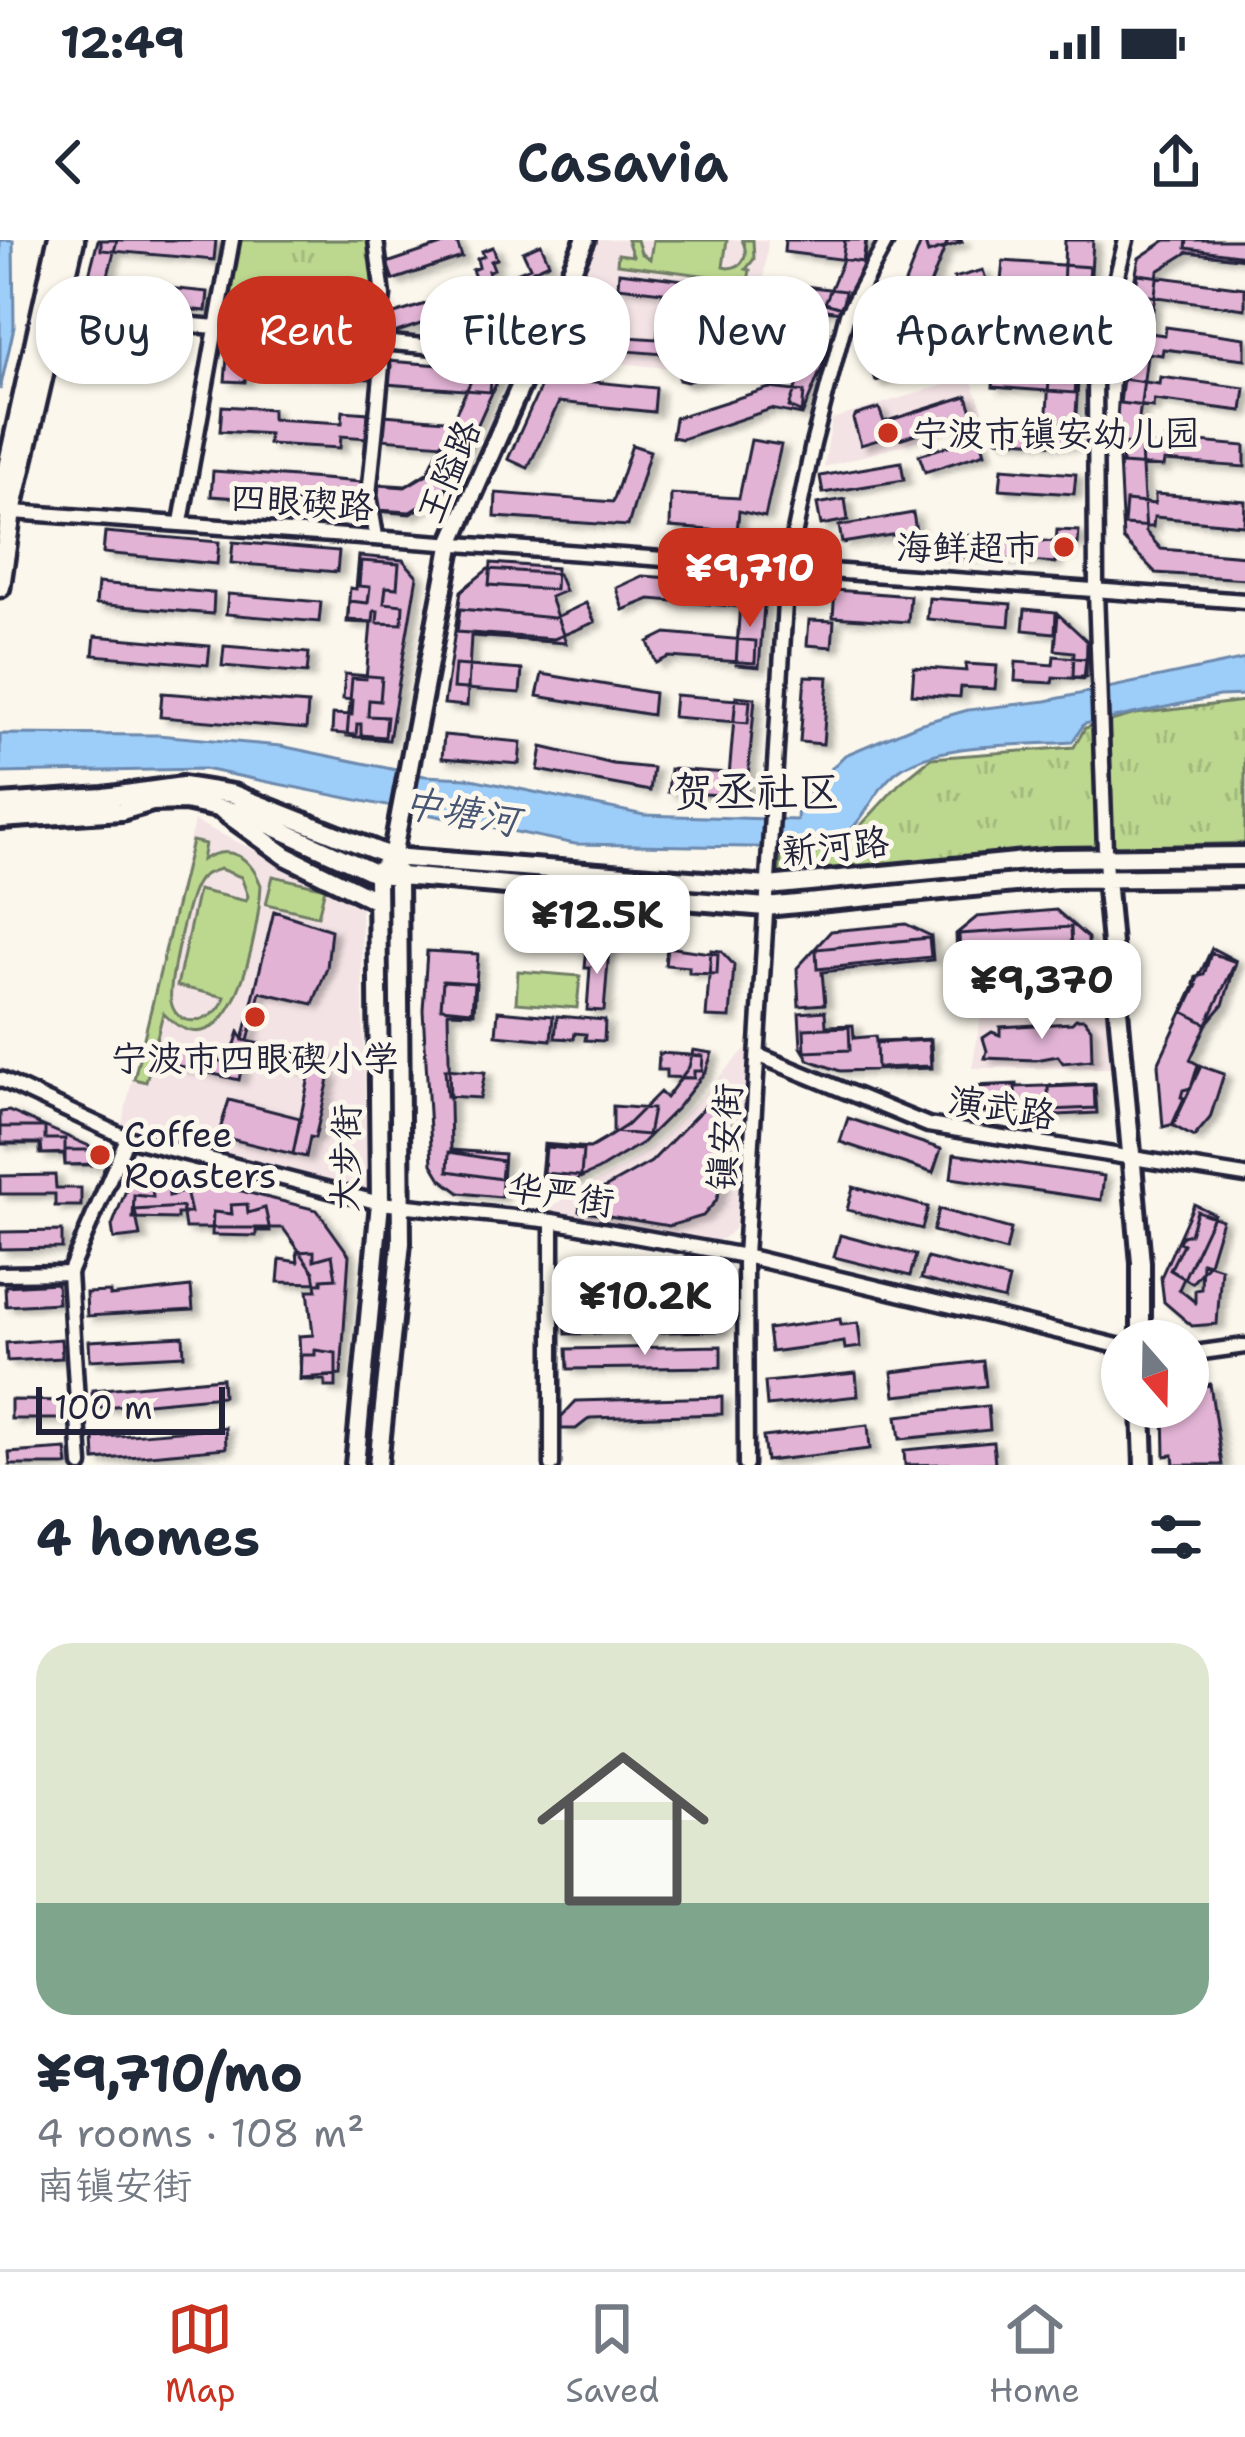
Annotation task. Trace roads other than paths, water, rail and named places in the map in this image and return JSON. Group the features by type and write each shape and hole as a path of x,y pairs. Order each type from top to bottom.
{"main road":[{"path":"53,276 58,240"},
{"path":"61,276 74,240"},
{"name":"王隘路","path":"569,276 585,240"},
{"path":"0,587 4,509 36,365"},
{"name":"王隘路","path":"392,857 452,541 522,384"},
{"name":"新河路","path":"0,804 104,797 183,785 233,794 392,857 768,886 1035,860 1245,856"},
{"name":"新河路","path":"0,819 121,811 152,802 185,801 272,824 376,874 766,907 1106,878 1245,877"},
{"path":"222,808 286,856 377,901"},
{"path":"376,874 392,857"},
{"name":"大步街","path":"378,1465 401,1206 398,876 392,857"},
{"name":"大步街","path":"355,1465 380,1202 376,874"},
{"path":"1106,878 1141,1263 1141,1320"},
{"path":"1143,1428 1144,1465"}],"street":[{"path":"226,276 232,240"},
{"path":"376,240 380,276"},
{"name":"镇安街","path":"746,1465 745,1256 787,570 847,314 886,240"},
{"path":"1106,878 1096,591 1095,362 1126,240"},
{"path":"181,522 217,334"},
{"path":"376,536 370,470 380,384"},
{"name":"四眼碶路","path":"4,509 1245,602"},
{"name":"演武路","path":"760,1057 928,1125 1245,1176"},
{"name":"华严街","path":"0,1079 127,1138 380,1202 552,1221 745,1256 1101,1342"},
{"path":"81,1465 69,1273 127,1138"},
{"path":"552,1221 552,1465"},
{"path":"0,1274 69,1273"},
{"path":"1209,1351 1245,1346"}],"water":[{"path":"0,240 13,240 14,327 0,390"},
{"name":"中塘河","path":"1245,659 1245,695 1219,696 1084,724 1072,742 959,749 916,761 891,777 846,834 812,848 575,844 204,769 0,773 0,734 158,735 281,746 644,815 797,820 798,802 845,755 919,724 968,710 1046,701"}],"place":[{"name":"宁波市镇安幼儿园","path":"888,433"},
{"name":"海鲜超市","path":"1064,547"},
{"name":"宁波市四眼碶小学","path":"255,1017"},
{"name":"Coffee Roasters","path":"100,1155"}],"district":[{"name":"贺丞社区","path":"756,791"}]}
